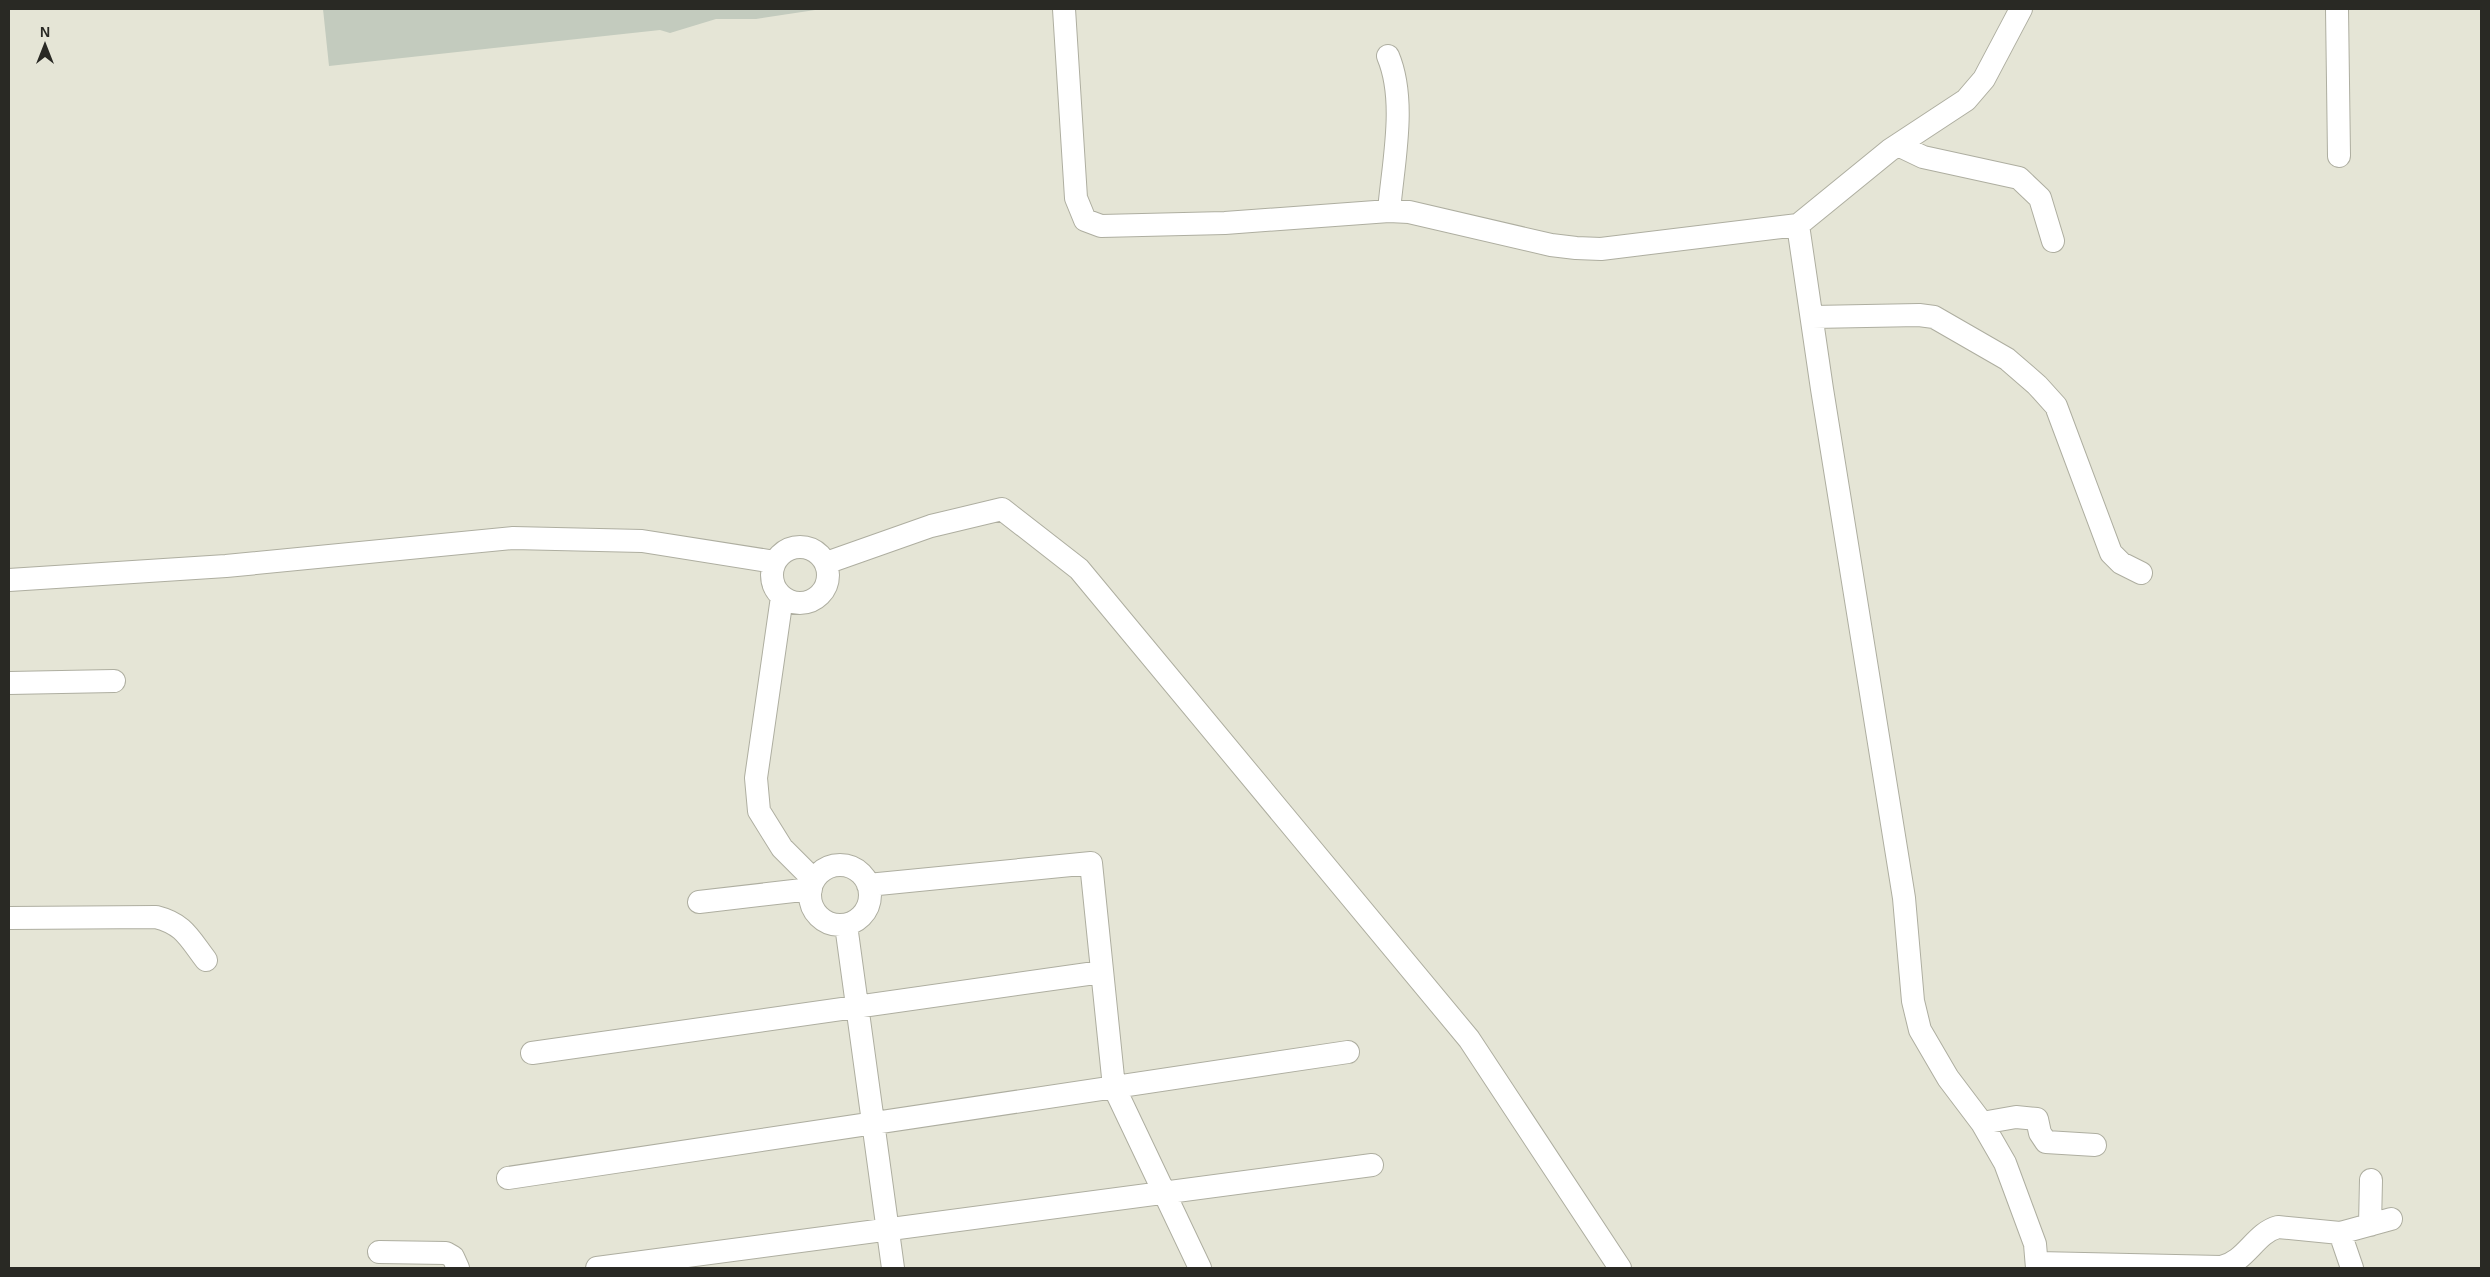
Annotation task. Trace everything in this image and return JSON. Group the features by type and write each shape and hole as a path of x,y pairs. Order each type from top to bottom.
{"street":[{"path":"1064,9 1076,198 1085,220 1101,226 1225,222 1389,211 1429,215 1551,245 1601,249 1798,225 1898,145 1966,100 1977,89 1994,64 2021,9"},
{"path":"2337,9 2339,156"},
{"path":"1388,56 1394,70 1398,106 1389,211"},
{"path":"1898,145 1923,157 2019,178 2040,198 2053,242"},
{"path":"1798,225 1813,317 1822,389 1904,898 1913,1001 1920,1030 1932,1054 1982,1123 2005,1163 2036,1244 2038,1266 2230,1265 2238,1260 2270,1229 2278,1227 2340,1233 2380,1222 2371,1180"},
{"path":"1813,317 1919,314 1934,317 2006,360 2037,385 2056,406 2111,552 2121,563 2140,573"},
{"path":"826,563 932,526 1002,510 1079,569 1469,1039 1620,1268"},
{"path":"9,580 226,566 513,538 642,541 774,562"},
{"path":"805,546 821,554 826,563 828,582 818,597 809,602 800,603 782,596 772,580 774,562 787,549 805,546"},
{"path":"782,596 756,778 759,811 782,848 813,885"},
{"path":"9,683 114,681"},
{"path":"868,885 1091,863 1114,1086 1200,1268"},
{"path":"847,866 863,876 868,885 870,896 863,915 846,925 835,925 826,922 812,907 813,885 828,868 847,866"},
{"path":"699,902 813,885"},
{"path":"9,918 156,917 173,921 184,931 206,960"},
{"path":"846,925 893,1268"},
{"path":"532,1053 1102,972"},
{"path":"508,1178 1348,1052"},
{"path":"1982,1123 2029,1116 2037,1119 2040,1133 2046,1142 2095,1145"},
{"path":"597,1268 1372,1165"},
{"path":"2340,1233 2352,1268"},
{"path":"379,1252 446,1254 453,1257 458,1268"}],"building":[{"path":"323,9 815,10 756,19 716,19 670,33 660,30 329,66"}]}
